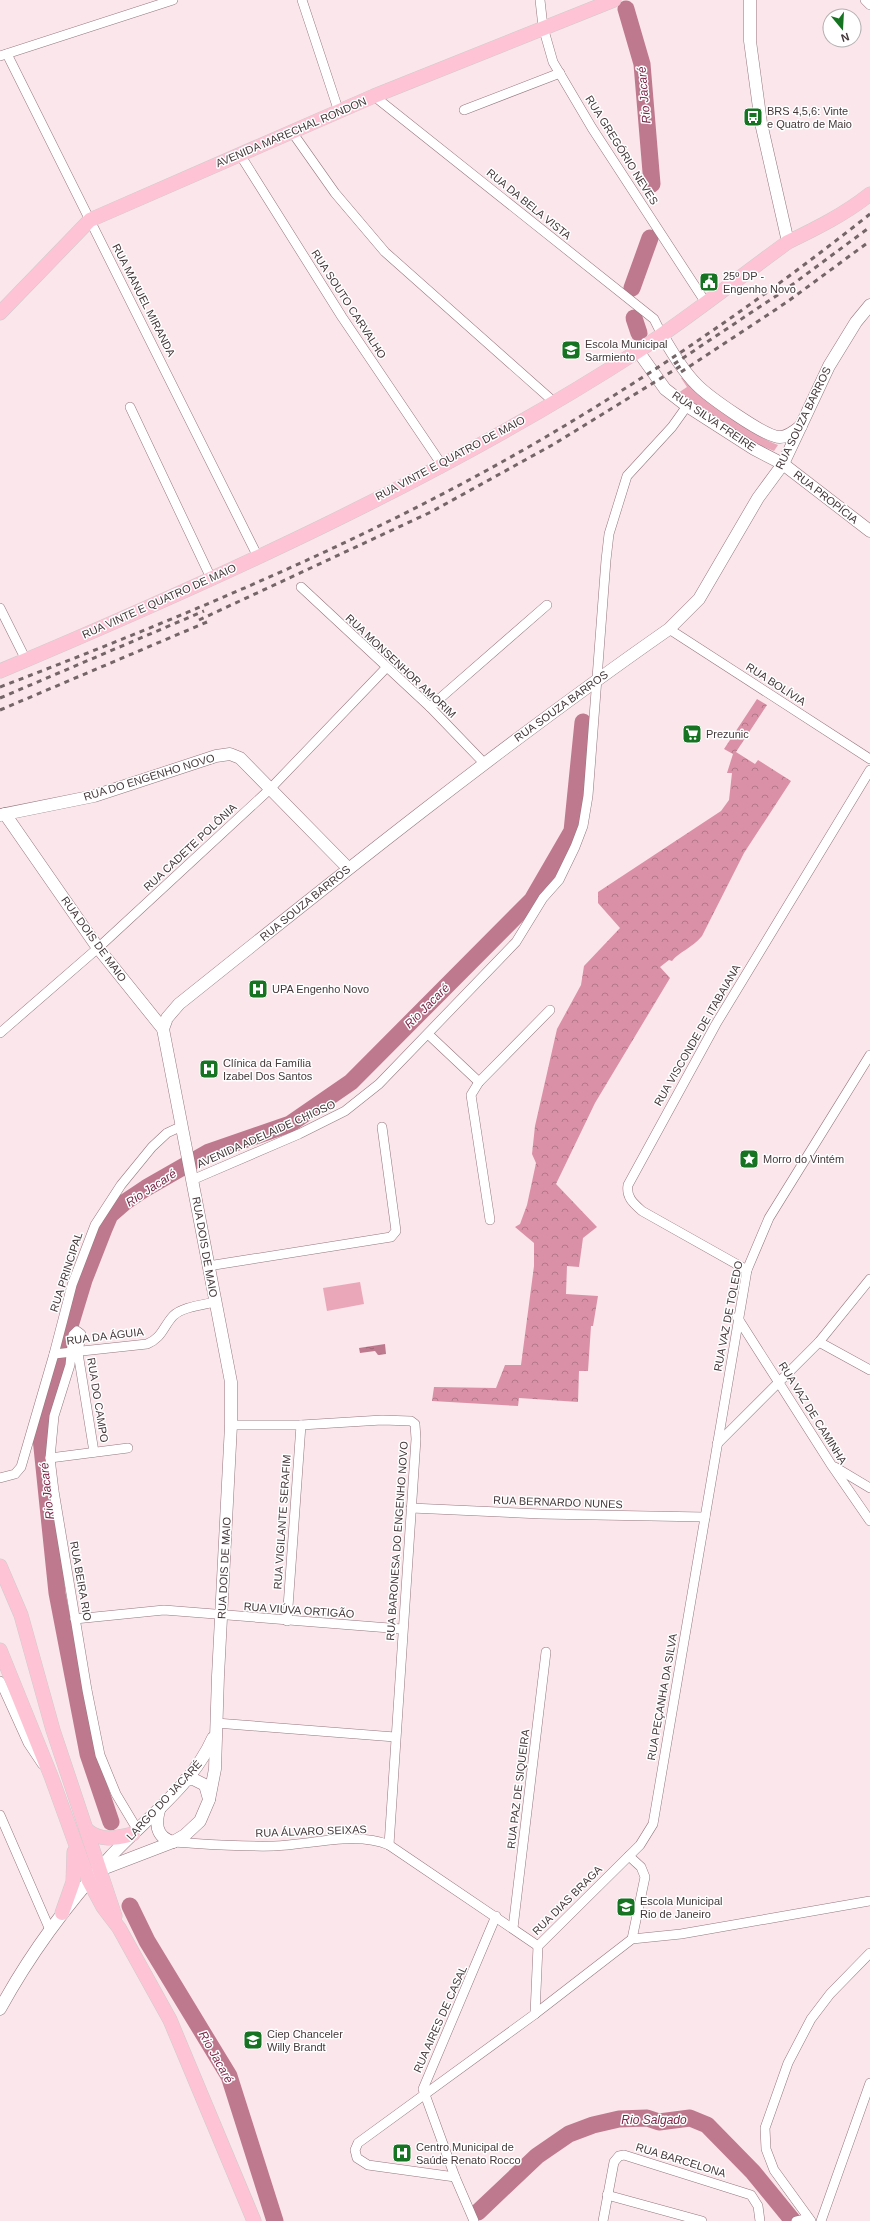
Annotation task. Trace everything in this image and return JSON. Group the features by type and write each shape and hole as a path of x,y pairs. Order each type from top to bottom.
{"main road":[{"name":"AVENIDA MARECHAL RONDON","path":"0,313 90,220 374,96 543,27 614,0"},
{"path":"750,0 750,41 761,123 788,242"},
{"name":"RUA VINTE E QUATRO DE MAIO","path":"0,671 258,557 442,465 554,402 638,351 788,242 854,207 870,194"},
{"name":"RUA SOUZA BARROS","path":"163,1029 167,1018 179,1004 348,868 484,762 669,629 699,599 758,498 787,467 790,449 829,366 856,322 870,305"},
{"name":"RUA SILVA FREIRE","path":"662,335 697,385 707,394 764,432 779,437 791,433 802,425"},
{"name":"RUA SILVA FREIRE","path":"638,351 665,389 687,406 754,449 787,467"},
{"name":"RUA PROPÍCIA","path":"787,467 870,531"},
{"name":"RUA DO ENGENHO NOVO","path":"2,814 94,796 224,754 235,755 240,758 348,868"},
{"name":"RUA DOIS DE MAIO","path":"2,814 98,948 163,1029 214,1302 231,1382 231,1425 215,1728"},
{"path":"0,1566 21,1615 53,1730 119,1928"},
{"path":"0,1650 51,1776 89,1881 103,1906 119,1928 175,2031 254,2221"},
{"name":"LARGO DO JACARÉ","path":"100,1870 186,1780 203,1759 215,1728"},
{"name":"LARGO DO JACARÉ","path":"100,1870 173,1842 185,1835 200,1821 209,1800 215,1769 215,1728"},
{"path":"186,1780 193,1780 205,1785 209,1800"},
{"path":"160,1806 156,1817 159,1832 162,1838 173,1842"},
{"path":"87,1830 99,1838 135,1832"},
{"path":"62,1913 70,1894 74,1873 74,1837"},
{"path":"0,2009 4,1994 62,1913 100,1870"}],"street":[{"path":"4,55 173,0"},
{"path":"302,0 339,112"},
{"name":"RUA GREGÓRIO NEVES","path":"540,0 543,27 548,48 560,73 592,128 706,303"},
{"path":"865,0 870,5"},
{"name":"RUA MANUEL MIRANDA","path":"4,55 90,220 258,557"},
{"path":"464,110 560,73"},
{"name":"RUA DA BELA VISTA","path":"374,96 654,319 662,335"},
{"path":"292,132 335,193 385,252 554,402"},
{"name":"RUA SOUTO CARVALHO","path":"239,154 342,317 442,465"},
{"name":"AVENIDA ADELAIDE CHIOSO","path":"191,1175 299,1134 345,1111 379,1084 516,942 543,898 559,880 583,826 588,796 609,534 627,476 672,427 687,406"},
{"path":"130,407 211,578"},
{"name":"RUA MONSENHOR AMORIM","path":"301,587 386,668 430,707 484,762"},
{"path":"430,707 547,605"},
{"path":"0,608 26,660"},
{"name":"RUA BOLÍVIA","path":"669,629 870,759"},
{"name":"RUA CADETE POLÔNIA","path":"0,1033 98,948 270,789 386,668"},
{"name":"RUA VISCONDE DE ITABAIANA","path":"747,1270 642,1211 632,1202 628,1195 628,1185 716,1024 870,770"},
{"path":"490,1220 470,1100 473,1089 550,1010"},
{"path":"428,1034 479,1082"},
{"name":"RUA VAZ DE TOLEDO","path":"717,1444 747,1270 769,1218 870,1055"},
{"name":"RUA PRINCIPAL","path":"0,1478 18,1471 25,1455 33,1421 56,1354 72,1285 101,1212 157,1141 167,1133 182,1126"},
{"path":"208,1266 391,1237 396,1231 382,1127"},
{"path":"717,1444 819,1342 870,1280"},
{"name":"RUA DA ÁGUIA","path":"56,1354 147,1344 160,1336 173,1316 180,1312 214,1302"},
{"name":"RUA VAZ DE CAMINHA","path":"738,1317 832,1466 870,1521"},
{"name":"RUA DO CAMPO","path":"77,1331 81,1334 74,1353 94,1452"},
{"path":"819,1342 870,1370"},
{"name":"RUA BEIRA RIO","path":"74,1353 54,1416 50,1458 75,1618 100,1754 116,1794 135,1832"},
{"name":"RUA BARONESA DO ENGENHO NOVO","path":"231,1425 300,1424 382,1420 411,1421 416,1428 389,1845"},
{"name":"RUA VIGILANTE SERAFIM","path":"287,1621 300,1424"},
{"name":"RUA PEÇANHA DA SILVA","path":"629,1856 640,1845 653,1824 717,1444"},
{"path":"50,1458 128,1448"},
{"path":"832,1466 870,1488"},
{"name":"RUA BERNARDO NUNES","path":"411,1508 541,1514 705,1517"},
{"name":"RUA VIÚVA ORTIGÃO","path":"75,1618 164,1610 221,1616 402,1629"},
{"name":"RUA PAZ DE SIQUEIRA","path":"513,1928 546,1652"},
{"path":"0,1681 28,1743 51,1776"},
{"path":"215,1728 395,1737"},
{"path":"0,1815 50,1930"},
{"name":"RUA ÁLVARO SEIXAS","path":"173,1842 274,1846 355,1839 379,1841 389,1845 496,1916 538,1946"},
{"path":"629,1856 641,1867 644,1877 632,1939"},
{"name":"RUA DIAS BRAGA","path":"535,2014 538,1946 629,1856"},
{"path":"455,2177 368,2165 362,2162 355,2154 358,2144 535,2014 632,1939 681,1934 870,1901"},
{"name":"RUA AIRES DE CASAL","path":"424,2095 427,2077 470,1982 496,1916"},
{"path":"796,2221 810,2219 774,2170 766,2149 766,2128 788,2063 811,2019 830,1994 870,1953"},
{"path":"821,2221 870,2083"},
{"path":"424,2095 455,2177 474,2221"},
{"name":"RUA BARCELONA","path":"603,2221 614,2162 619,2156 624,2155 751,2195 758,2206 760,2221"},
{"path":"607,2195 702,2221"}],"green space":[{"path":"757,699 767,705 736,752 755,764 758,760 791,781 744,853 702,936 672,961 669,960 660,967 670,978 595,1103 556,1184 597,1227 583,1238 579,1267 567,1266 566,1294 598,1296 593,1326 591,1326 588,1371 579,1371 578,1402 519,1398 518,1406 432,1401 434,1387 496,1388 505,1365 521,1365 534,1266 534,1243 515,1227 520,1224 527,1205 536,1163 532,1154 535,1126 557,1029 581,985 584,966 620,928 598,903 598,892 721,811 729,800 732,773 727,773 733,754 724,749"}],"shaded area":[{"path":"683,377 702,396 727,416 754,433 778,445 774,451 757,444 678,393 687,387 681,378"},
{"path":"360,1282 364,1304 327,1311 323,1288"}],"water":[{"path":"385,1344 386,1354 378,1355 375,1351 360,1353 359,1348"}],"waterway":[{"name":"Rio Jacaré","path":"626,9 642,64 652,184"},
{"name":"Rio Jacaré","path":"632,288 650,238"},
{"name":"Rio Jacaré","path":"634,318 639,333"},
{"name":"Rio Jacaré","path":"111,1822 88,1754 57,1593 41,1438 52,1385 84,1280 110,1215 125,1202 146,1188 209,1152 290,1124 351,1082 532,900 572,831 583,722"},
{"name":"Rio Jacaré","path":"130,1906 147,1941 229,2076 275,2221"},
{"name":"Rio Salgado","path":"478,2212 537,2156 569,2134 593,2125 619,2119 647,2118 659,2122 690,2118 707,2125 753,2172 793,2221"}],"railway":[{"path":"0,687 211,603 349,541 483,472 591,410 673,357 793,273 870,214"},
{"path":"674,364 785,290 870,227"},
{"path":"681,372 787,302 870,241"},
{"path":"199,620 431,512 554,444 684,364"},
{"path":"0,698 204,611"},
{"path":"0,710 207,622"}],"place":[{"name":"BRS 4,5,6: Vinte e Quatro de Maio","path":"753,117"},
{"name":"25º DP - Engenho Novo","path":"709,282"},
{"name":"Escola Municipal Sarmiento","path":"571,350"},
{"name":"Prezunic","path":"692,734"},
{"name":"UPA Engenho Novo","path":"258,989"},
{"name":"Clínica da Família Izabel Dos Santos","path":"209,1069"},
{"name":"Morro do Vintém","path":"749,1159"},
{"name":"Escola Municipal Rio de Janeiro","path":"626,1907"},
{"name":"Ciep Chanceler Willy Brandt","path":"253,2040"},
{"name":"Centro Municipal de Saúde Renato Rocco","path":"402,2153"}]}
